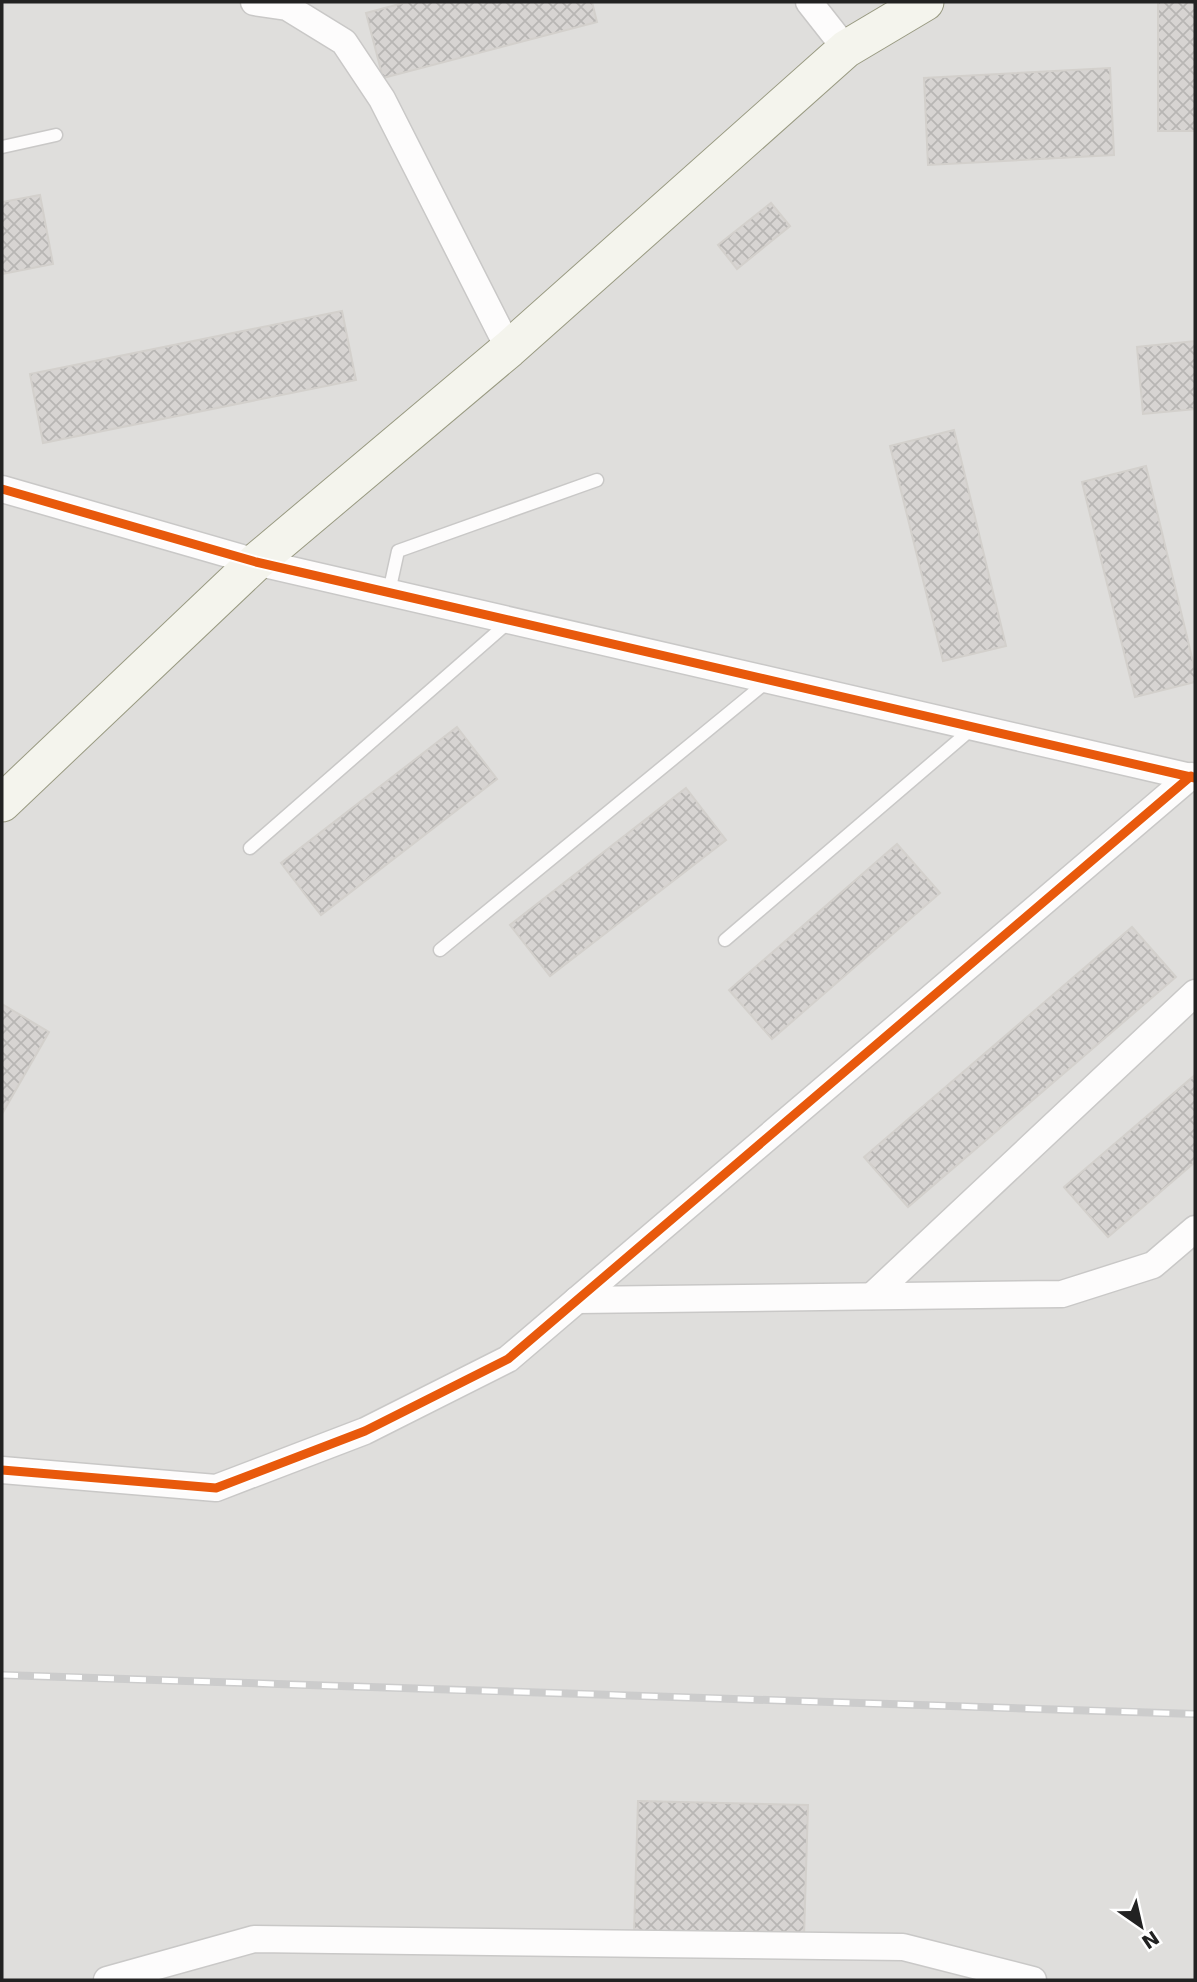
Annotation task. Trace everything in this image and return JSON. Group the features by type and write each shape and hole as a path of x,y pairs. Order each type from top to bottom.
{"main road":[{"path":"2,803 256,562 509,349 846,49 925,2"}],"street":[{"path":"254,2 295,5 344,42 382,99 509,349"},
{"path":"810,2 846,49"},
{"path":"2,489 256,562 1193,777"},
{"path":"2,1471 216,1488 365,1431 508,1359 1193,777"},
{"path":"872,1296 1195,993"},
{"path":"577,1300 1062,1294 1153,1265 1195,1229"},
{"path":"107,1980 254,1939 903,1947 1033,1980"}],"lane":[{"path":"2,147 56,135"},
{"path":"389,592 398,551 597,480"},
{"path":"250,848 512,620"},
{"path":"440,950 770,680"},
{"path":"725,940 974,727"}],"shaded area":[{"path":"2,2 1195,2 1195,1980 2,1980"}],"building":[{"path":"407,2 592,2 597,22 383,78 366,13"},
{"path":"1158,2 1195,2 1195,131 1158,131"},
{"path":"1110,68 1114,155 928,165 924,78"},
{"path":"40,195 53,264 2,274 2,202"},
{"path":"771,203 790,226 737,269 718,245"},
{"path":"342,311 356,380 43,443 30,374"},
{"path":"1195,341 1195,409 1143,414 1137,347"},
{"path":"954,430 1006,646 943,661 890,446"},
{"path":"1146,466 1195,670 1195,682 1135,697 1082,482"},
{"path":"457,727 497,779 321,915 281,863"},
{"path":"686,788 726,840 550,976 510,925"},
{"path":"897,844 940,893 772,1039 729,990"},
{"path":"1132,927 1176,977 908,1207 864,1157"},
{"path":"2,1004 49,1032 2,1114"},
{"path":"1195,1075 1195,1162 1108,1237 1064,1187"},
{"path":"638,1801 808,1805 804,1937 634,1933"}],"railway":[{"path":"2,1675 1195,1714"}],"cycle path":[{"path":"2,489 256,562 1195,778"},
{"path":"2,1470 216,1488 365,1431 508,1359 1191,776"}]}
